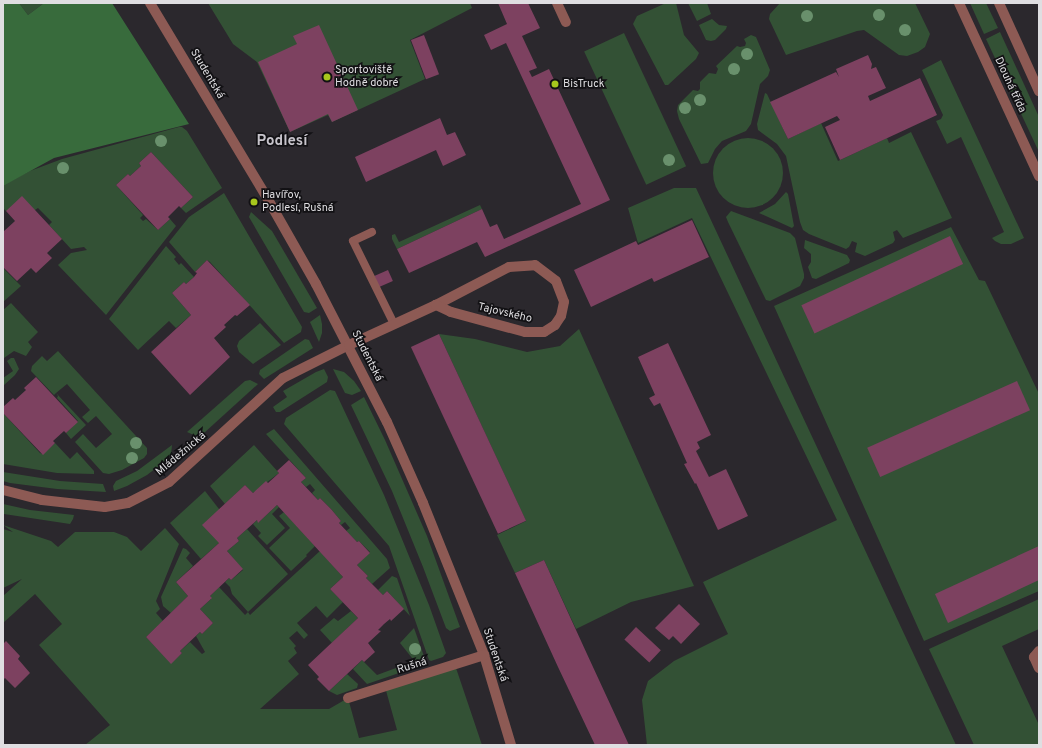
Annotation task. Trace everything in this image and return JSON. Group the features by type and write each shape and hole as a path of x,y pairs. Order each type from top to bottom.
{"street":[{"name":"Studentská","path":"150,3 266,196 349,345 423,503 484,655 511,745"},
{"path":"557,3 566,22"},
{"name":"Dlouhá třída","path":"959,3 1039,176"},
{"path":"999,3 1039,91"},
{"name":"Tajovského","path":"349,345 436,305 509,267 535,265 556,281 564,302 561,316 555,325 544,332 525,332 451,312 436,305"},
{"name":"Mládežnická","path":"3,490 42,500 105,507 128,503 169,482 196,459 283,378 349,345"},
{"path":"1039,651 1034,658 1039,668"},
{"name":"Rušná","path":"348,698 484,655"}],"lane":[{"path":"372,232 353,241 394,324"}],"green space":[{"path":"3,3 19,3 28,15 44,3 112,3 189,124 54,158 3,186"},
{"path":"19,3 44,3 28,15"},
{"path":"208,3 470,3 472,8 410,40 425,79 332,122 328,115 290,132 257,62 233,44"},
{"path":"666,3 676,3 684,35 699,53 696,59 668,85 665,85 633,24 637,16"},
{"path":"688,3 707,3 711,14 697,21"},
{"path":"780,3 915,3 930,34 925,47 918,52 907,56 899,55 864,30 786,55 769,19 770,14"},
{"path":"970,3 986,3 998,28 984,34"},
{"path":"712,19 719,25 727,26 715,40 711,41 706,40 699,25"},
{"path":"1000,32 1039,117 1039,152 986,39"},
{"path":"624,33 686,166 646,185 584,52"},
{"path":"751,35 756,37 770,70 768,76 760,84 751,124 746,131 722,141 715,149 708,163 701,164 679,119 677,111 678,105 693,90 698,91 700,89 700,82 709,73 716,74 718,69 716,66 737,46 745,46 746,43 744,39"},
{"path":"941,60 1024,238 1011,244 1001,244 992,238 1004,232 961,137 947,144 936,121 941,119 943,115 922,70"},
{"path":"765,93 767,94 788,139 821,123 838,161 887,138 889,143 911,132 952,218 903,238 897,230 893,232 895,240 893,243 865,256 855,252 857,243 852,241 846,249 809,234 803,230 786,156 777,144 758,130 757,124"},
{"path":"182,127 187,131 222,188 186,213 181,208 193,197 151,152 139,163 141,166 130,176 128,174 116,185 143,215 140,218 143,221 146,219 158,230 170,219 176,226 106,315 58,265 71,253 87,250 84,247 71,249 49,225 52,222 38,208 35,210 6,211 3,208 3,185 30,171 62,159"},
{"path":"748,138 761,141 773,148 780,160 783,173 780,186 773,198 761,205 748,208 735,205 723,198 716,186 713,173 716,160 723,148 735,141"},
{"path":"674,188 696,188 956,745 647,745 642,700 648,681 674,661 728,634 703,582 837,520 692,218 638,243 628,208"},
{"path":"786,192 788,194 794,226 792,228 759,213 775,204"},
{"path":"224,193 302,327 301,332 284,343 210,262 207,260 195,272 169,242 189,217"},
{"path":"480,205 482,209 397,249 392,239 392,235 395,234 399,242"},
{"path":"731,211 790,233 795,238 804,274 804,278 800,286 770,301 766,300 726,217"},
{"path":"251,212 272,231 317,308 309,313 304,312 249,217"},
{"path":"951,227 979,280 985,281 1039,394 1039,591 924,641 774,306"},
{"path":"805,240 847,255 850,260 849,263 816,279 812,278 808,267 811,262 811,254 804,248"},
{"path":"166,246 176,257 174,259 179,265 181,263 194,277 186,284 184,282 172,293 191,315 176,328 169,321 138,350 109,319"},
{"path":"3,268 21,286 3,302"},
{"path":"11,303 38,332 28,342 32,347 26,356 14,351 4,358 3,310"},
{"path":"320,315 322,333 319,342 310,322"},
{"path":"260,323 281,345 253,364 239,352 237,346 239,341"},
{"path":"579,329 694,586 631,602 576,629 544,560 515,573 497,535 526,521 439,334 475,339 527,352 560,346"},
{"path":"305,339 309,340 313,348 264,379 259,374 260,370"},
{"path":"58,351 147,448 147,454 144,458 122,470 109,474 103,473 75,442 83,434 96,448 112,434 96,416 88,423 82,417 90,410 67,384 54,395 31,371 32,366 42,356 47,361"},
{"path":"14,358 19,369 3,386 3,378 13,371 7,361"},
{"path":"324,369 328,377 327,382 280,412 276,412 273,407 287,397 283,391"},
{"path":"333,369 344,372 354,381 361,391 352,395 345,393"},
{"path":"250,380 258,384 204,433 196,436 187,432 245,381"},
{"path":"330,390 335,391 384,495 429,605 446,653 443,657 431,661 429,660 389,546 284,424 286,418"},
{"path":"56,393 86,425 71,439 66,433 78,421 57,398 58,396"},
{"path":"364,397 385,440 427,536 460,627 450,631 446,628 392,491 351,405"},
{"path":"3,413 40,453 43,454 55,443 70,459 77,452 94,471 94,474 57,473 3,464"},
{"path":"274,429 387,559 390,568 372,584 366,578 368,576 357,565 370,552 346,531 350,528 345,522 341,525 339,523 341,521 331,509 320,498 318,500 312,493 315,490 310,484 306,487 301,482 306,478 266,434"},
{"path":"172,445 171,455 164,462 147,475 114,491 113,486 116,481 137,471"},
{"path":"254,445 279,473 253,493 245,485 225,504 210,486"},
{"path":"3,472 60,481 103,484 106,492 57,489 10,483 3,481"},
{"path":"205,491 219,509 219,543 201,559 170,523"},
{"path":"3,504 30,510 74,515 70,524 4,514"},
{"path":"277,505 279,507 272,514 285,528 267,545 258,536 261,533 253,524 257,520 259,522"},
{"path":"284,512 315,546 291,571 269,548 290,528 279,516"},
{"path":"3,525 51,541 58,547 75,532 114,532 127,537 141,551 165,528 179,544 156,601 160,609 156,613 163,621 146,637 171,663 182,653 180,651 190,642 202,654 205,652 196,636 200,632 202,634 213,623 200,609 211,599 210,596 219,587 245,615 248,612 250,615 320,551 343,577 330,589 343,602 327,618 316,606 297,623 308,635 304,639 297,631 289,638 296,646 294,648 297,653 288,661 299,674 260,709 329,709 348,698 359,738 397,730 385,687 455,665 482,745 85,745 110,725 39,645 62,624 35,594 3,623 3,596 22,579 3,588 3,529 13,532"},
{"path":"247,529 288,574 248,612 232,594 230,587 225,582 229,578 231,580 243,570 227,551 239,541 237,538"},
{"path":"183,548 190,553 186,558 193,566 176,582 188,596 171,613 163,606 161,597"},
{"path":"392,576 397,578 410,616 387,591 383,595 378,590"},
{"path":"1039,599 1039,629 1002,646 1039,725 1039,745 974,745 929,649"},
{"path":"351,611 358,618 332,643 320,630 334,618 338,621"},
{"path":"414,628 426,662 424,664 416,663 400,643"},
{"path":"362,660 377,675 396,668 399,673 367,684 353,669"},
{"path":"347,674 358,684 357,688 337,695 329,691"}],"building":[{"path":"498,3 528,3 540,28 522,36 537,68 529,71 532,77 549,69 610,200 485,257 477,242 409,273 397,249 482,209 490,227 497,224 504,239 581,204 506,43 491,50 484,35 507,24"},
{"path":"319,25 358,110 332,122 328,114 290,132 258,62 297,44 293,36"},
{"path":"424,35 439,74 426,79 411,40"},
{"path":"868,55 872,64 871,69 876,67 886,88 868,96 870,101 920,78 937,115 840,160 825,127 840,120 837,116 788,139 770,102 836,72 839,77 836,69"},
{"path":"440,118 447,135 455,132 466,155 443,166 436,150 366,182 355,157"},
{"path":"151,152 193,197 181,208 179,206 168,217 170,219 158,230 116,185 128,174 130,176 141,166 139,163"},
{"path":"22,196 62,239 47,253 52,258 36,273 31,268 17,281 3,267 3,232 15,221 6,211"},
{"path":"692,220 709,257 654,282 652,278 591,307 574,270 636,241 638,245"},
{"path":"950,236 963,264 814,333 801,305"},
{"path":"207,260 250,305 237,316 235,315 224,325 226,327 214,338 230,357 190,395 151,352 191,315 172,293 184,282 186,284 194,277 197,273 195,272"},
{"path":"388,270 393,281 379,287 374,276"},
{"path":"439,334 526,521 498,534 411,347"},
{"path":"668,343 711,435 697,442 700,448 696,451 709,477 726,469 748,516 718,530 696,483 695,484 684,464 687,463 660,403 654,406 649,398 655,395 638,357"},
{"path":"36,377 78,422 66,433 64,431 53,441 55,443 43,455 3,413 3,407 13,398 15,400 26,390 24,388"},
{"path":"1017,381 1030,410 880,477 867,448"},
{"path":"289,460 306,478 301,482 318,500 320,498 331,509 341,521 339,523 370,553 357,565 368,576 366,578 383,595 387,591 404,609 391,621 390,619 384,624 378,630 381,631 368,643 375,652 364,662 362,660 329,691 317,679 319,677 308,665 358,618 330,589 343,577 277,505 258,523 257,520 237,538 239,541 227,551 243,569 231,580 229,578 210,596 212,598 200,609 213,623 202,634 200,632 180,651 182,653 171,664 146,637 188,596 176,582 219,543 202,525 245,485 253,493 266,481 268,483 279,473 277,471"},
{"path":"1039,546 1039,580 948,623 935,594"},
{"path":"544,560 629,745 595,745 558,667 515,573"},
{"path":"679,604 700,624 681,644 673,636 669,640 655,628"},
{"path":"636,627 661,650 649,663 624,639"},
{"path":"6,641 20,656 18,659 30,673 15,688 5,678 3,680 3,644"}],"place":[{"name":"Sportoviště Hodně dobré","path":"327,77"},
{"name":"BisTruck","path":"555,84"},
{"name":"Havířov, Podlesí, Rušná","path":"254,202"}],"district":[{"name":"Podlesí","path":"282,142"}]}
